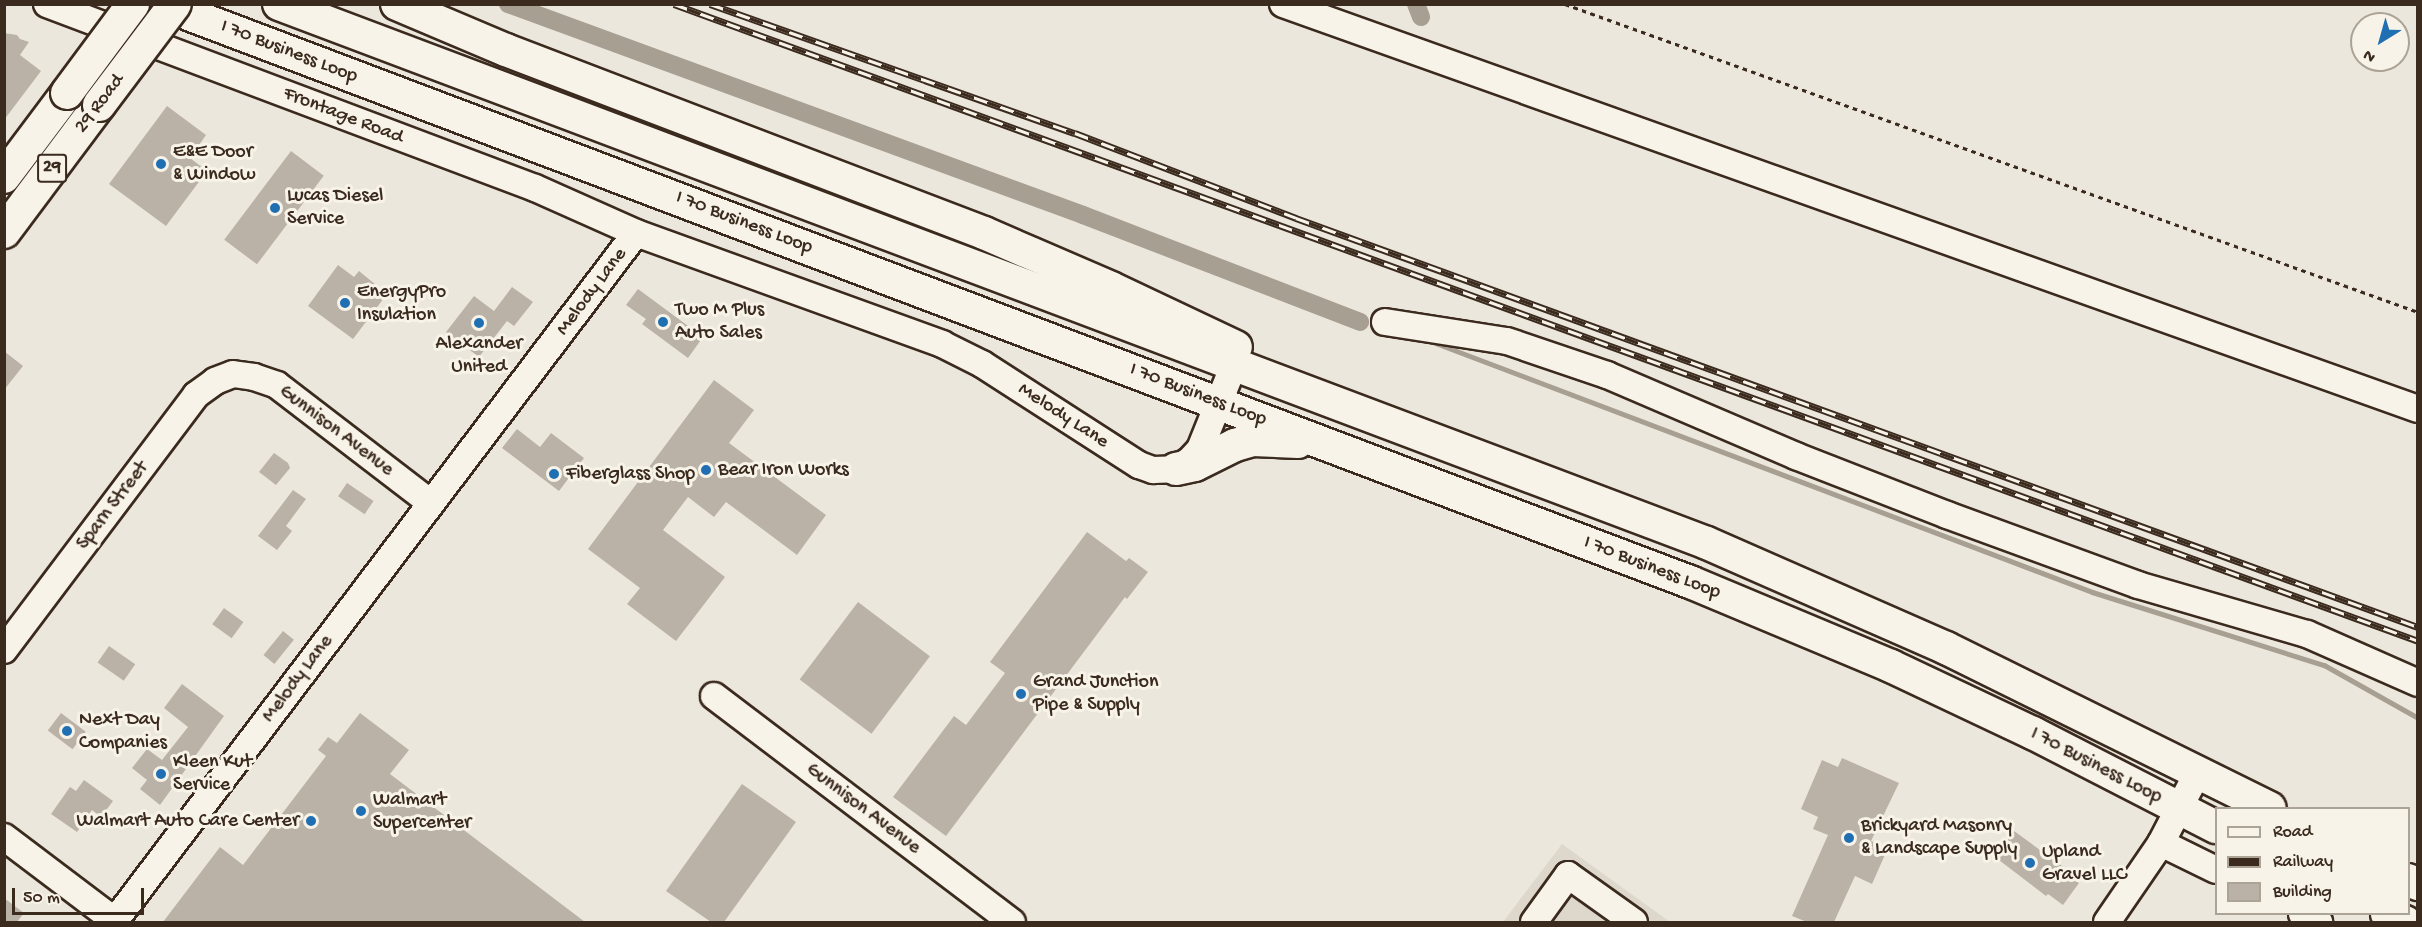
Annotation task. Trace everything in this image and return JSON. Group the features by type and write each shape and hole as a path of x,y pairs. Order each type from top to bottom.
{"main road":[{"name":"29 Road","path":"4,177 133,4"},
{"name":"I 70 Business Loop","path":"162,4 1690,582 1891,666 2032,733 2215,826"},
{"name":"29 Road","path":"4,232 175,4"},
{"name":"I 70 Business Loop","path":"279,4 1707,543 1853,606 2268,807"},
{"path":"397,4 506,50 984,233 1210,334 1401,428"},
{"path":"1176,469 1195,465 1235,444 1253,440 1289,440 1354,453"},
{"path":"2389,915 2405,922"}],"street":[{"name":"Frontage Road","path":"47,4 535,188 636,233"},
{"path":"1283,4 2418,409"},
{"name":"Melody Lane","path":"115,922 636,233 942,344 982,364 1138,465 1163,472 1176,469"},
{"path":"1385,322 1507,341 1607,375 1796,456 1936,510 2138,585 2307,634 2418,683"},
{"path":"1176,469 1189,461 1200,449 1234,365"},
{"name":"Gunnison Avenue","path":"233,374 255,377 277,385 431,503"},
{"name":"Sparn Street","path":"4,650 196,395 215,381 233,374"},
{"name":"Gunnison Avenue","path":"714,696 1012,922"},
{"path":"2107,922 2161,843 2198,772"},
{"path":"4,837 115,922"},
{"path":"2161,843 2215,869"},
{"path":"1534,922 1568,875 1634,922"},
{"path":"2304,915 2319,922"}],"path":[{"path":"1565,4 2418,312"}],"shaded area":[{"path":"1562,844 1670,922 1503,922"}],"building":[{"path":"4,33 17,35 20,39 29,42 20,55 41,71 4,120"},
{"name":"E&E Door & Window","path":"167,106 206,135 190,158 207,171 166,226 109,184"},
{"name":"Lucas Diesel Service","path":"291,151 324,176 257,264 224,240"},
{"name":"EnergyPro Insulation","path":"338,265 354,277 359,271 387,294 353,339 308,306"},
{"name":"Alexander United","path":"512,287 533,302 514,326 507,321 479,357 446,332 474,296 494,311"},
{"name":"Two M Plus Auto Sales","path":"638,289 703,337 688,358 642,324 646,319 626,305"},
{"path":"4,351 23,366 4,390"},
{"name":"Bear Iron Works","path":"714,380 754,410 729,443 826,515 797,555 726,502 714,517 688,497 663,530 725,577 676,641 627,604 640,588 588,549"},
{"name":"Fiberglass Shop","path":"517,429 540,447 551,433 584,458 559,491 502,448"},
{"path":"274,453 288,463 290,468 276,485 259,472"},
{"path":"347,483 374,501 365,514 338,496"},
{"path":"293,490 306,499 286,526 292,531 277,550 258,536"},
{"name":"Grand Junction Pipe & Supply","path":"1087,532 1126,561 1129,558 1148,572 1127,599 1125,597 946,836 893,797 954,716 966,725 1005,673 990,662"},
{"path":"858,602 930,656 872,734 800,679"},
{"path":"224,608 243,622 232,638 212,624"},
{"path":"283,631 294,640 274,664 263,655"},
{"path":"109,646 135,664 124,681 98,662"},
{"path":"182,684 224,716 160,805 140,789 147,780 132,768 147,749 162,760 188,727 164,708"},
{"name":"Next Day Companies","path":"61,713 86,732 73,749 48,731"},
{"name":"Walmart Supercenter","path":"360,713 409,750 390,774 585,922 163,922 220,847 243,865 326,756 318,750 328,737 337,743"},
{"name":"Brickyard Masonry & Landscape Supply","path":"1842,758 1899,783 1871,841 1888,848 1872,884 1855,876 1834,922 1807,922 1792,916 1828,835 1813,829 1818,817 1801,809 1822,760 1838,767"},
{"path":"84,780 113,801 101,817 92,810 77,832 51,814 70,787 76,791"},
{"path":"742,784 796,822 724,922 711,922 666,891"},
{"name":"Upland Gravel LLC","path":"2014,831 2066,869 2064,872 2079,883 2063,905 2048,894 2046,896 1995,857"},
{"path":"4,898 24,913 17,922 4,922"}],"waterway":[{"path":"508,4 1083,215 1360,322"},
{"path":"1416,4 1421,17"},
{"path":"1430,341 2092,592 2324,665 2418,718"}],"railway":[{"path":"674,4 2418,641"},
{"path":"710,4 1075,133 1296,218 2418,627"}],"place":[{"name":"E&E Door & Window","path":"161,164"},
{"name":"Lucas Diesel Service","path":"275,208"},
{"name":"EnergyPro Insulation","path":"345,303"},
{"name":"Two M Plus Auto Sales","path":"663,322"},
{"name":"Alexander United","path":"479,323"},
{"name":"Bear Iron Works","path":"706,470"},
{"name":"Fiberglass Shop","path":"554,474"},
{"name":"Grand Junction Pipe & Supply","path":"1021,694"},
{"name":"Next Day Companies","path":"67,731"},
{"name":"Kleen Kut Service","path":"161,774"},
{"name":"Walmart Supercenter","path":"361,811"},
{"name":"Walmart Auto Care Center","path":"311,821"},
{"name":"Brickyard Masonry & Landscape Supply","path":"1849,838"},
{"name":"Upland Gravel LLC","path":"2030,863"}]}
